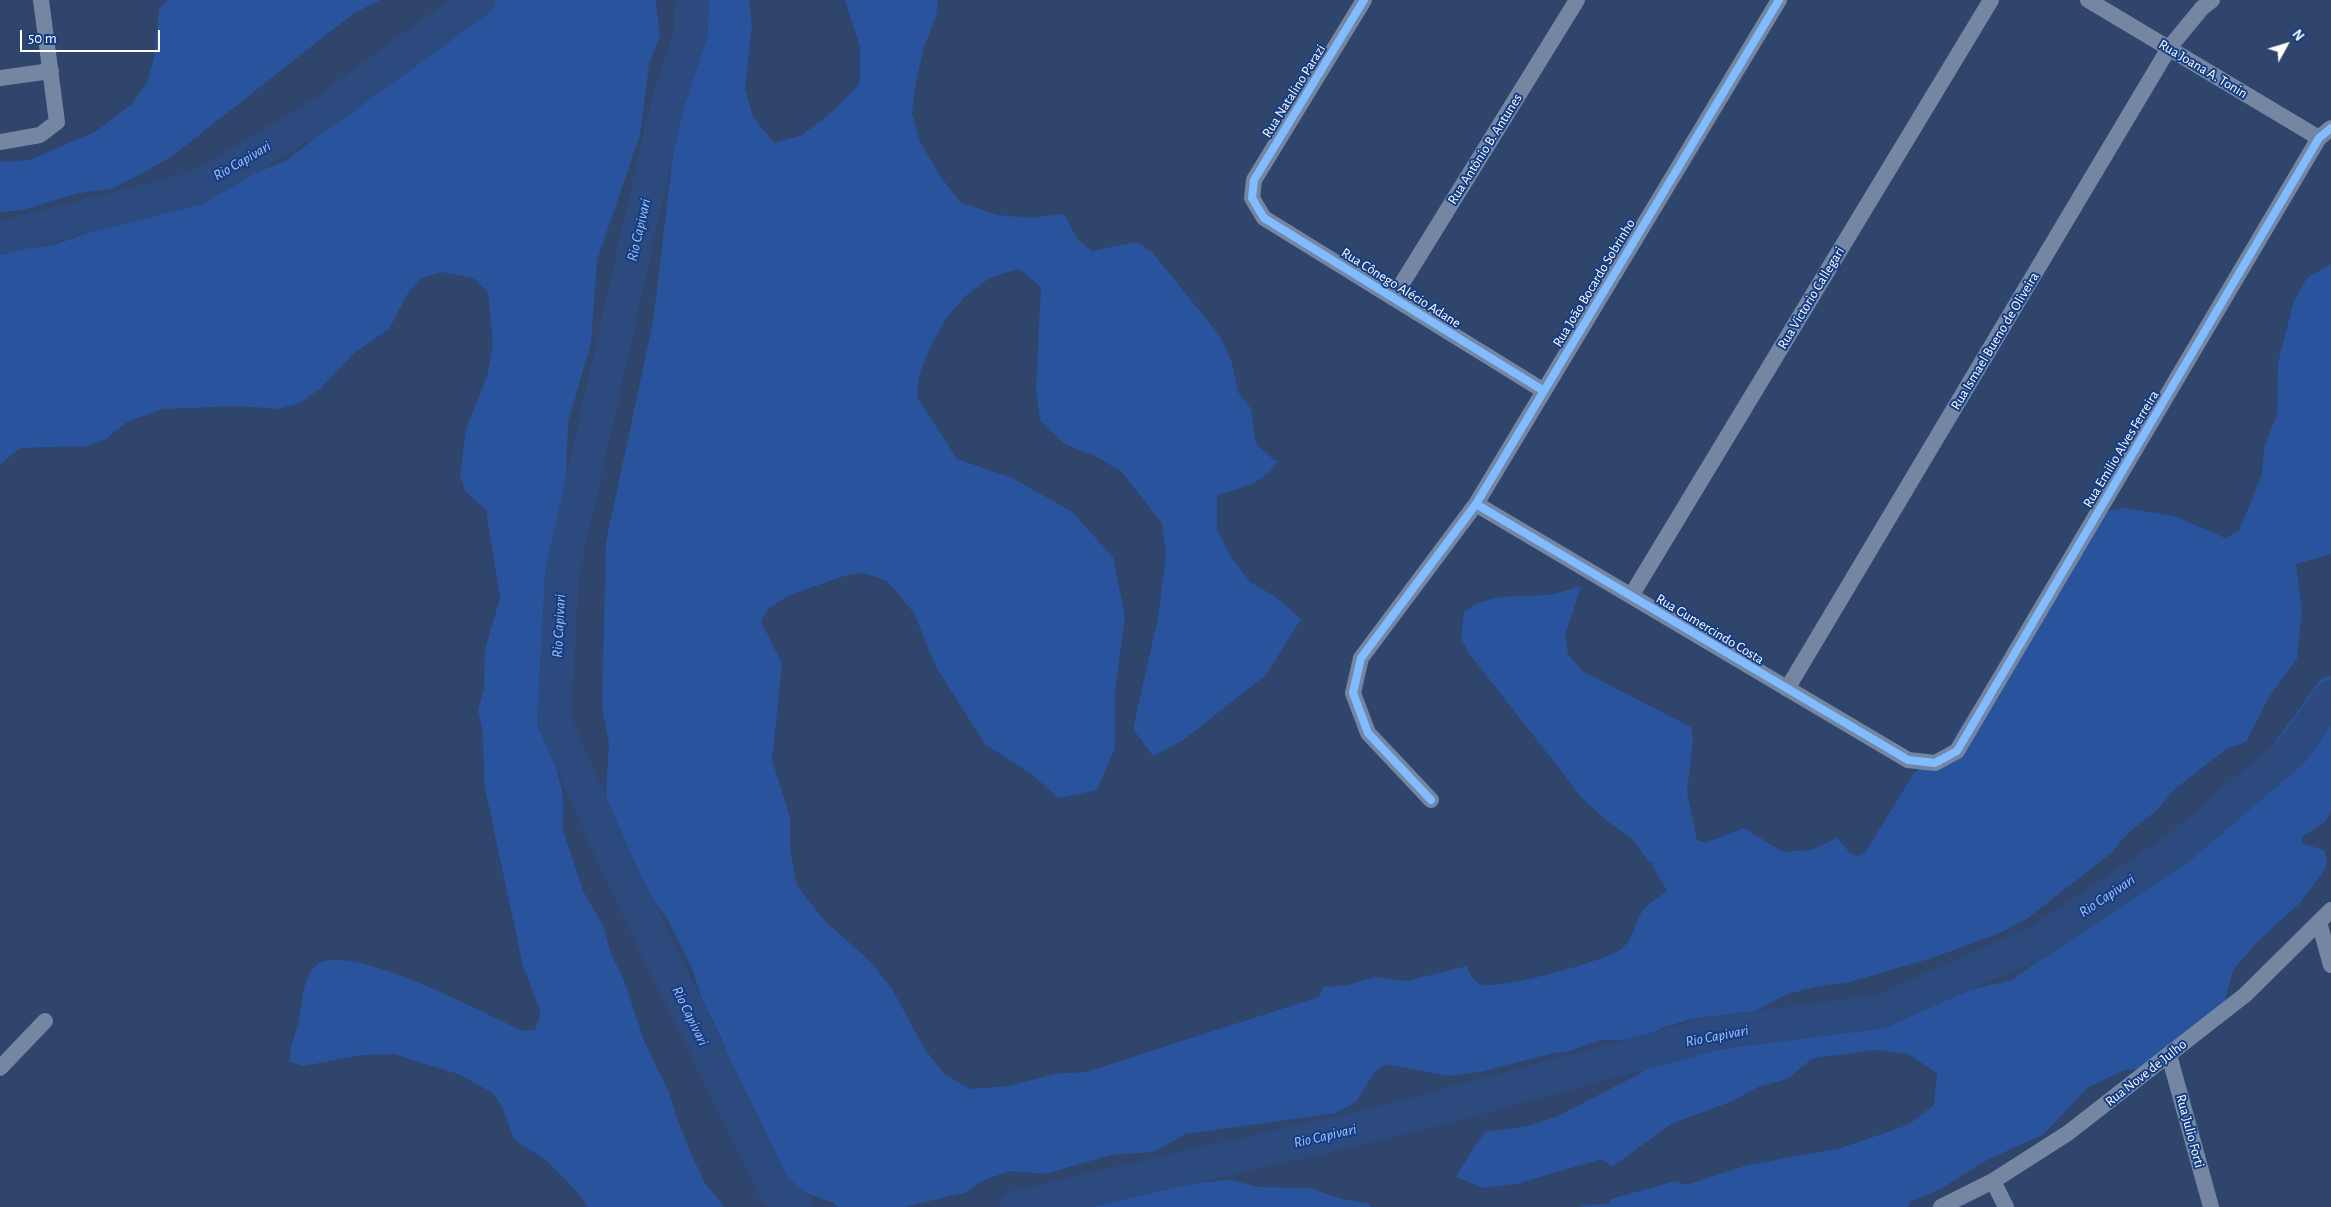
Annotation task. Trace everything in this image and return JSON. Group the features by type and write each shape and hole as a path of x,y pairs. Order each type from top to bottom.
{"street":[{"path":"0,142 40,135 58,122 41,0"},
{"name":"Rua Natalino Parazi","path":"1252,198 1254,180 1364,0"},
{"name":"Rua Antônio B. Antunes","path":"1393,298 1577,0"},
{"name":"Rua João Bocardo Sobrinho","path":"1431,800 1368,733 1353,693 1361,658 1476,504 1779,0"},
{"name":"Rua Victorio Callegari","path":"1631,596 1992,0"},
{"name":"Rua Joana A. Tonin","path":"2088,0 2169,48 2325,133"},
{"name":"Rua Ismael Bueno de Oliveira","path":"1787,689 2169,48 2202,8 2212,0"},
{"path":"0,78 51,70"},
{"name":"Rua Emilio Alves Ferreira","path":"1935,763 1957,751 2325,133"},
{"name":"Rua Cônego Alécio Adane","path":"1252,198 1264,218 1544,391"},
{"name":"Rua Gumercindo Costa","path":"1476,504 1908,760 1935,763"},
{"name":"Rua Nove de Julho","path":"1941,1207 1993,1181 2068,1133 2245,994 2331,910"},
{"path":"2319,922 2331,965"},
{"path":"0,1068 45,1022"},
{"name":"Rua Julio Forti","path":"2169,1055 2211,1207"},
{"path":"1993,1181 2006,1207"}],"shaded area":[{"path":"167,0 380,0 354,13 171,157 137,176 111,189 79,193 22,210 0,212 0,162 30,160 95,132 132,104 147,83 154,58 159,9"},
{"path":"475,0 656,0 660,35 649,65 640,135 597,260 591,343 568,422 564,533 552,627 552,662 559,734 555,765 563,794 563,830 583,891 603,925 611,954 624,980 644,1041 669,1092 693,1158 705,1183 724,1207 587,1207 581,1196 548,1162 514,1139 502,1106 493,1093 458,1074 394,1054 361,1055 304,1066 290,1062 306,981 317,965 333,960 357,962 386,970 450,996 523,1031 535,1030 541,1013 523,966 484,784 483,733 478,710 484,689 485,650 500,598 486,510 465,491 460,475 466,429 487,376 493,346 488,292 473,278 442,272 422,278 408,293 389,329 354,353 321,388 298,404 278,409 240,406 163,409 128,421 106,439 88,446 20,448 0,465 0,252 53,245 197,197 287,160 444,37"},
{"path":"688,0 749,0 752,26 745,88 753,117 774,143 802,135 833,111 860,83 860,47 845,0 938,0 936,17 924,47 916,82 912,113 920,142 940,176 960,202 998,215 1029,218 1064,214 1078,240 1092,251 1136,242 1152,252 1220,336 1232,363 1238,392 1251,409 1256,444 1274,460 1278,461 1266,475 1252,484 1217,495 1217,530 1230,555 1250,582 1276,597 1301,619 1266,675 1183,740 1153,756 1133,729 1158,618 1166,555 1162,523 1121,471 1095,456 1065,444 1040,421 1036,389 1041,287 1019,269 991,277 964,297 946,319 931,345 919,375 917,397 957,459 1012,478 1071,511 1113,557 1125,616 1115,691 1115,748 1097,790 1058,798 1034,776 985,744 936,667 914,613 887,581 864,573 847,575 789,595 768,609 761,621 782,664 772,760 790,817 790,850 797,886 825,921 871,962 892,989 924,1048 944,1074 970,1089 1010,1086 1054,1074 1086,1072 1319,997 1323,987 1347,985 1376,977 1407,981 1467,966 1472,976 1480,984 1507,983 1550,974 1594,961 1610,955 1625,946 1643,910 1667,891 1653,867 1654,862 1650,863 1632,839 1606,820 1583,799 1468,652 1461,638 1464,612 1473,606 1493,599 1560,593 1581,586 1565,636 1568,654 1582,671 1691,727 1693,740 1687,792 1697,840 1705,843 1744,828 1783,852 1811,850 1837,838 1851,854 1859,856 1866,851 1914,773 1950,745 1971,710 2011,673 2102,513 2124,508 2174,516 2225,538 2239,531 2262,474 2264,447 2277,415 2278,363 2294,301 2307,278 2331,264 2331,554 2296,564 2302,610 2297,659 2269,697 2246,742 2226,749 2174,790 2156,811 2129,832 2111,853 2028,918 1998,934 1932,958 1846,983 1814,987 1785,995 1755,1011 1691,1019 1662,1028 1637,1040 1601,1040 1564,1053 1558,1052 1480,1072 1448,1076 1386,1064 1374,1073 1356,1102 1336,1113 1186,1134 1153,1152 1110,1155 1046,1174 1009,1171 982,1181 967,1192 905,1207 838,1207 834,1203 803,1192 775,1164 755,1138 743,1105 730,1080 726,1048 701,997 692,968 667,918 626,865 617,837 605,811 609,743 602,708 606,542 653,322 680,96"},
{"path":"2331,676 2331,811 2326,821 2302,837 2303,844 2324,850 2327,860 2324,871 2299,904 2260,939 2233,970 2224,1004 2141,1069 2124,1070 2087,1088 2044,1134 1987,1160 1942,1188 1910,1202 1908,1207 1577,1207 1609,1203 1611,1199 1675,1181 1686,1185 1748,1165 1841,1148 1908,1125 1934,1105 1937,1073 1908,1054 1877,1050 1813,1058 1787,1079 1758,1087 1730,1102 1671,1124 1612,1167 1602,1159 1516,1184 1484,1188 1456,1177 1476,1144 1486,1132 1528,1126 1556,1117 1641,1073 1667,1052 1696,1044 1728,1040 1757,1031 1792,1032 1824,1028 1836,1029 1894,1009 2012,980 2066,941 2069,935 2128,888 2151,872 2175,860 2229,816 2254,787 2260,773 2262,760 2321,679"},
{"path":"1230,1180 1259,1187 1310,1188 1339,1198 1369,1204 1371,1207 1045,1207 1114,1184 1155,1187"}],"waterway":[{"name":"Rio Capivari","path":"0,238 197,188 320,115 478,0"},
{"name":"Rio Capivari","path":"692,0 691,32 666,110 562,573 554,721 624,879 775,1190 796,1207"},
{"name":"Rio Capivari","path":"1016,1207 1386,1122 1716,1033 1879,1012 2040,941 2180,847 2292,751 2331,697"}],"cycle path":[{"path":"1364,0 1254,180 1252,198 1264,218 1544,391"},
{"path":"1431,800 1368,733 1353,693 1361,658 1476,504 1779,0"},
{"path":"1476,504 1908,760 1935,763 1957,751 2319,138 2331,128"}]}
